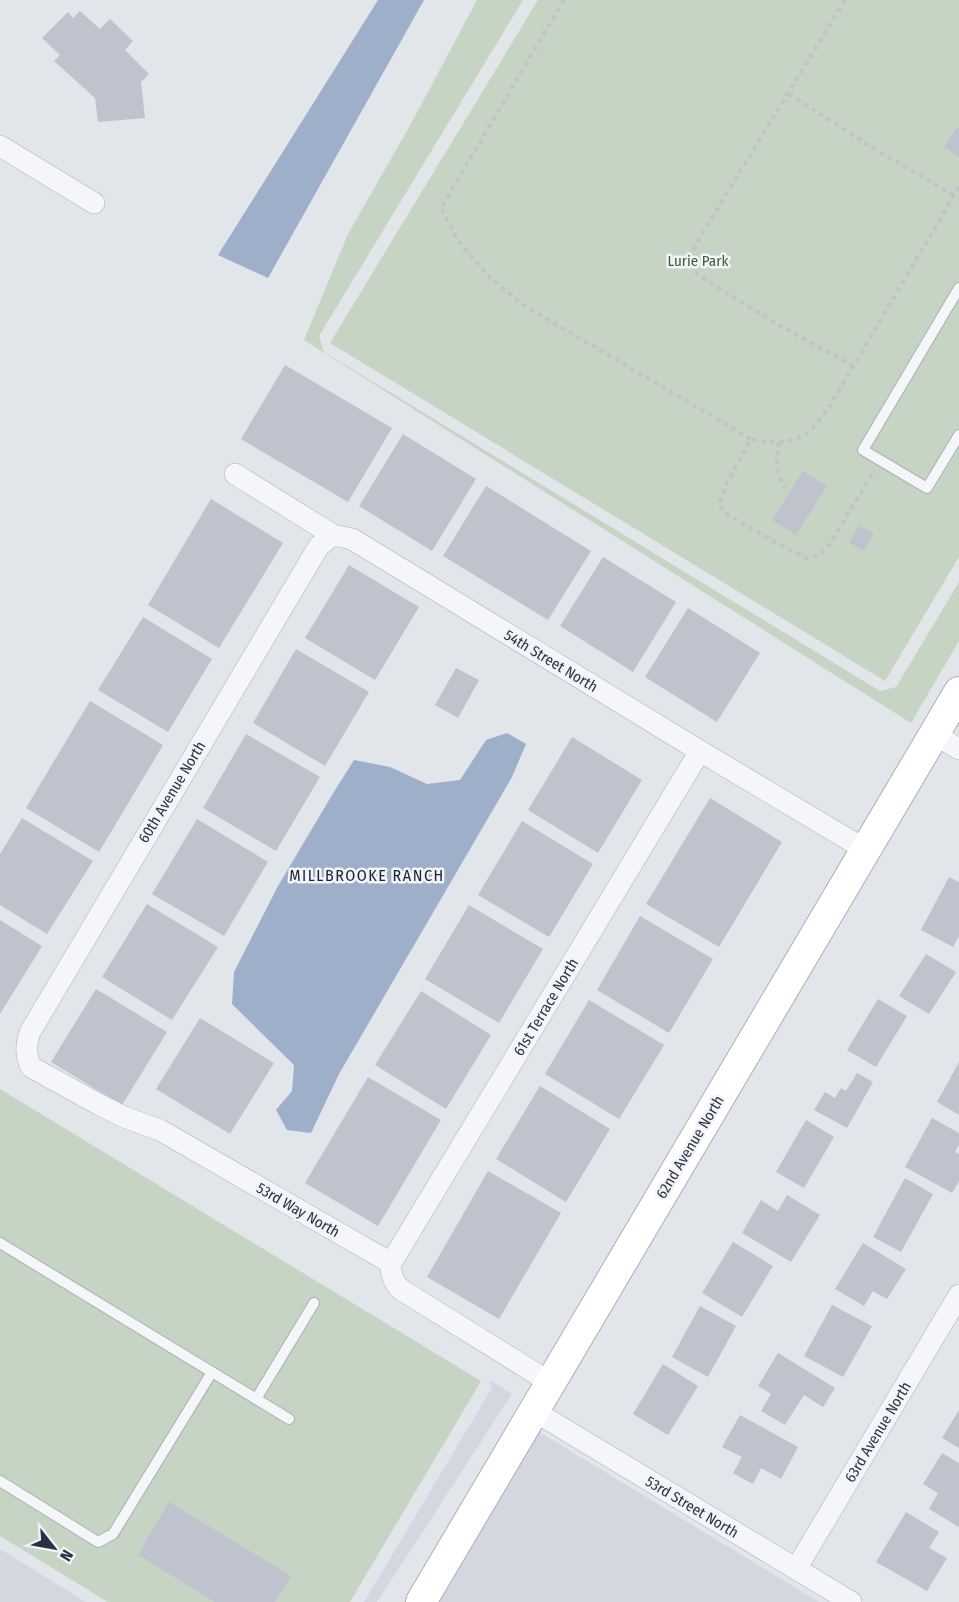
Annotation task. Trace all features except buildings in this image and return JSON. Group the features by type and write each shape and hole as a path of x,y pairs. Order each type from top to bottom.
{"street":[{"path":"0,146 94,203"},
{"name":"54th Street North","path":"235,474 333,535 352,539 866,850"},
{"name":"60th Avenue North","path":"27,1058 26,1044 30,1032 319,546 333,535"},
{"name":"62nd Avenue North","path":"421,1602 866,850 947,742 959,692"},
{"name":"61st Terrace North","path":"391,1263 700,751"},
{"name":"53rd Way North","path":"27,1058 31,1067 124,1117 160,1130 391,1263"},
{"path":"391,1263 390,1271 400,1290 551,1383"},
{"name":"63rd Avenue North","path":"796,1569 959,1295"},
{"name":"53rd Street North","path":"534,1411 851,1602"}],"lane":[{"path":"959,288 863,450 927,488 959,435"},
{"path":"0,1244 289,1419"},
{"path":"256,1399 314,1303"},
{"path":"0,1481 99,1542 113,1534 212,1372"}],"path":[{"path":"564,0 441,208 457,238 490,278 525,306 751,439 765,443 786,442 808,433 831,404 959,187"},
{"path":"845,0 702,234 692,253 692,263 694,271 706,279 853,366"},
{"path":"789,94 873,148 959,198"},
{"path":"751,439 727,482 719,504 728,515 806,558 819,555 830,544 880,460"},
{"path":"779,442 776,460 780,479 785,487"}],"shaded area":[{"path":"490,1380 512,1394 377,1602 364,1602 492,1388"},
{"path":"539,1432 819,1602 438,1602"},
{"path":"0,1549 86,1602 0,1602"}],"green space":[{"path":"477,0 523,0 319,336 324,352 880,691 896,687 959,582 959,641 911,723 304,340 348,234 412,122"},
{"name":"Lurie Park","path":"538,0 959,0 959,557 885,681 330,343"},
{"path":"0,1089 481,1381 350,1602 108,1602 0,1536"}],"water":[{"path":"378,0 424,0 268,278 218,255"},
{"path":"507,733 526,744 512,777 339,1074 311,1133 287,1130 276,1110 292,1091 294,1065 232,1004 234,972 278,886 354,760 390,767 427,784 460,780 486,740"}],"district":[{"name":"MILLBROOKE RANCH","path":"367,875"}]}
